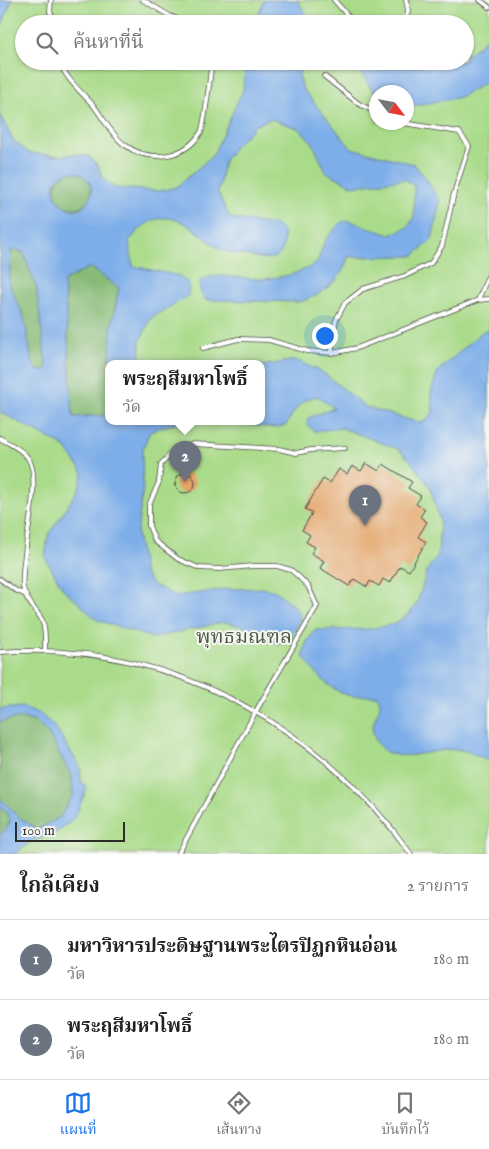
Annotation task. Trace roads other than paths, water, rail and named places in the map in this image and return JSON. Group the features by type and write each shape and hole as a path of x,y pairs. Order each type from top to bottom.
{"lane":[{"path":"51,0 52,15"},
{"path":"143,0 168,15"},
{"path":"334,0 347,15"},
{"path":"406,0 407,15"},
{"path":"480,0 489,7"},
{"path":"65,70 72,83 123,144 135,151 152,156 176,154 191,145 202,130 211,70"},
{"path":"324,76 359,104 369,109"},
{"path":"332,353 332,339 336,320 345,303 363,290 405,276 431,263 442,246 454,193 469,146 459,132 414,125"},
{"path":"478,300 489,274"},
{"path":"203,348 238,340 269,340 306,351 332,353 357,348 478,300 489,299"},
{"path":"0,438 24,453 29,459 33,470 32,505 23,575 26,595 42,620 45,631 45,650"},
{"path":"178,854 317,606 308,586 291,570 268,565 220,569 200,568 178,559 156,542 149,526 149,505 159,482 161,464 173,452 193,444 278,449 296,453 345,448"},
{"path":"0,579 15,590 26,595"},
{"path":"0,652 45,650 83,653 123,660 161,670 203,685 256,712 317,753 374,806 411,854"}],"water":[{"path":"0,0 12,0 0,30"},
{"path":"264,0 297,0 307,15 258,15"},
{"path":"489,33 489,81 460,97 419,105 414,105 414,85 369,85 359,70 474,70 474,49 483,42"},
{"path":"245,70 300,70 299,75 303,89 351,148 414,164 425,177 440,201 432,240 413,256 348,257 336,280 315,296 299,302 205,300 200,291 200,281 206,278 220,276 257,279 273,278 296,273 317,263 325,240 341,222 350,221 390,235 408,227 414,217 414,186 405,179 353,186 326,172 312,142 300,129 271,119 256,125 234,147 224,161 218,193 230,218 275,225 283,231 283,249 280,254 275,257 262,258 225,251 187,225 172,219 157,219 143,226 129,241 133,266 180,276 189,284 188,296 151,318 140,341 140,356 143,360 110,359 111,328 119,288 90,267 64,281 73,417 105,415 105,425 170,425 149,433 142,452 143,488 137,534 144,573 152,584 176,596 227,589 262,588 276,591 299,611 300,621 288,642 277,643 242,626 224,622 152,638 97,620 63,589 45,557 48,536 78,490 83,473 65,447 0,412 0,115 13,140 29,153 59,156 76,154 90,157 98,166 103,179 115,188 159,191 177,187 213,155 243,90","holes":["73,172 83,175 89,182 91,196 80,208 71,209 64,206 58,199 54,191 55,183 61,176","11,250 23,252 36,286 47,371 38,371 32,362 24,317 9,284"]},
{"path":"489,330 489,760 460,750 413,755 391,754 382,748 373,733 380,702 377,695 353,696 338,691 318,675 303,656 306,643 315,630 370,629 394,624 409,614 418,601 427,570 438,555 440,521 430,487 409,459 398,449 342,428 314,431 307,425 308,418 334,408 317,396 302,403 295,410 286,425 276,428 247,425 265,425 265,365 296,360 322,372 366,407 420,423 428,419 433,412 431,392 438,371 483,331"},
{"path":"23,707 39,713 55,727 80,766 81,781 87,788 76,815 70,822 54,834 32,841 15,854 0,854 0,835 10,821 6,812 0,807 0,798 21,819 38,829 60,817 73,795 72,777 50,736 36,722 23,718 5,720 0,723 0,709"}],"place":[{"name":"พระฤสีมหาโพธิ์","path":"185,482"},
{"name":"มหาวิหารประดิษฐานพระไตรปิฏกหินอ่อน","path":"365,526"}],"park label":[{"name":"พุทธมณฑล","path":"244,637"}]}
